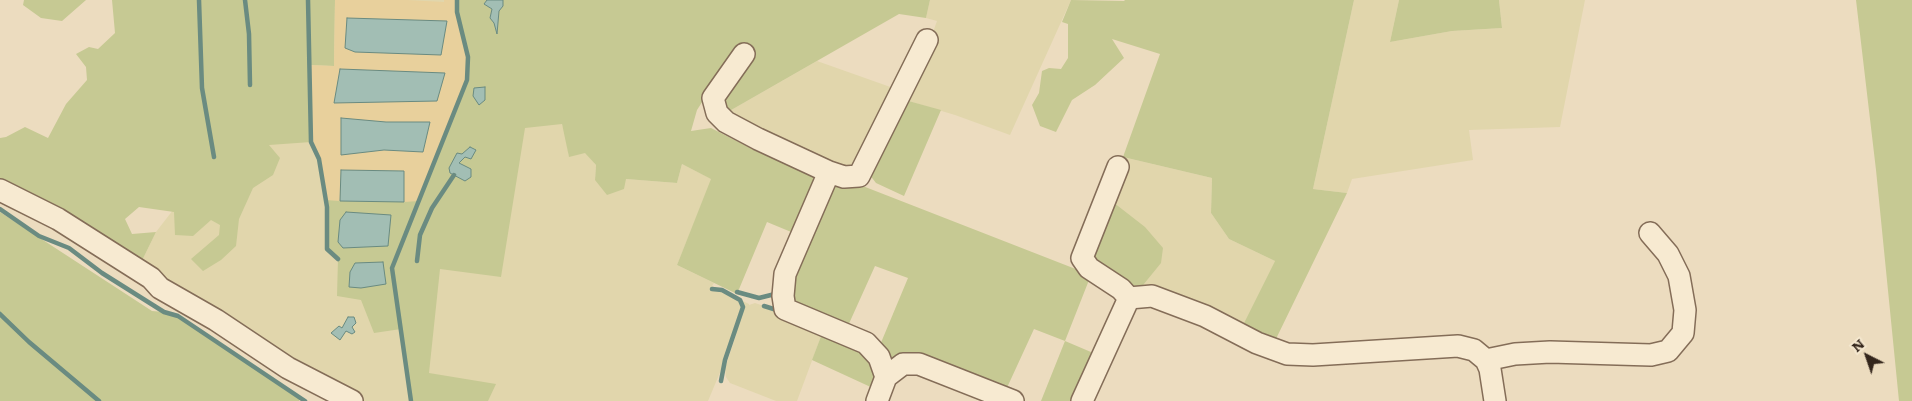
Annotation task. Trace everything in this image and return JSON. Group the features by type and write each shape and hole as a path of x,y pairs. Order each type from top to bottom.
{"street":[{"path":"744,54 714,98 717,113 726,122 758,139 844,178 858,176 927,40"},
{"path":"1118,168 1082,258 1089,268 1121,289 1130,298"},
{"path":"829,172 786,274 783,296 785,309 866,343 879,357 886,377"},
{"path":"0,190 58,219 151,278 160,288 216,320 288,368 352,401"},
{"path":"1486,360 1515,354 1550,352 1651,355 1668,351 1683,333 1684,310 1681,284 1668,254 1650,233"},
{"path":"1130,298 1152,296 1205,316 1257,343 1287,354 1322,354 1458,346 1474,350 1486,360 1490,368 1495,401"},
{"path":"1082,401 1130,298"},
{"path":"877,401 886,377 903,364 919,364 1013,401"}],"shaded area":[{"path":"199,0 523,0 565,134 569,156 585,152 596,165 595,180 626,179 677,183 682,164 712,179 677,265 714,283 712,286 749,305 755,303 779,311 823,331 797,401 776,401 730,383 726,377 725,368 737,332 708,401 331,401 134,277 156,232 214,157"},
{"path":"930,0 1071,0 1010,135 955,115 905,100 937,21 926,18"},
{"path":"1354,0 1399,0 1390,42 1452,31 1502,28 1499,0 1585,0 1560,127 1469,130 1473,160 1352,179 1347,193 1313,189"},
{"path":"817,61 896,89 854,169 842,172 726,113"},
{"path":"1123,157 1212,178 1211,213 1229,239 1275,261 1240,331 1139,290 1109,199"}],"green space":[{"path":"24,0 86,0 62,21 41,18 23,5"},
{"path":"112,0 335,0 334,66 309,65 311,142 269,145 280,158 273,175 253,188 239,219 236,246 221,260 203,271 191,259 219,235 220,225 211,220 193,236 175,235 174,212 139,207 125,219 132,234 156,232 134,277 0,196 0,138 6,137 25,127 48,138 66,104 87,80 86,67 76,54 89,47 98,49 115,33"},
{"path":"457,0 487,0 484,4 492,9 490,18 497,32 499,11 503,6 503,0 930,0 926,18 899,14 726,113 721,96 722,71 697,110 691,131 711,128 760,153 820,178 796,234 767,222 737,294 677,265 711,179 682,164 677,183 626,179 624,189 607,195 595,180 596,165 585,153 569,157 562,124 525,128 501,277 440,269 429,373 496,384 488,401 411,401 401,329 374,333 361,300 337,296 338,259 327,249 326,200 419,201 467,80"},
{"path":"1071,0 1354,0 1313,189 1347,193 1273,345 1240,331 1275,261 1229,239 1211,213 1212,178 1123,157 1160,54 1112,39 1124,58 1095,85 1072,100 1056,132 1040,126 1032,105 1039,93 1042,71 1049,68 1061,69 1068,58 1068,24 1062,22"},
{"path":"1399,0 1499,0 1502,28 1452,31 1390,42"},
{"path":"1856,0 1912,0 1912,401 1899,401 1876,170"},
{"path":"905,100 941,110 904,196 876,183 869,174"},
{"path":"830,182 855,183 1091,275 1065,341 1034,329 1005,392 889,368 880,345 908,278 875,266 847,328 794,305 789,295 792,273"},
{"path":"1109,199 1145,227 1163,248 1161,263 1139,290 1128,291 1088,257"},
{"path":"0,212 152,311 178,316 300,399 299,401 0,401"},
{"path":"823,331 864,348 877,362 875,389 812,360"},
{"path":"1065,341 1098,355 1078,401 1041,401"}],"sand":[{"path":"335,0 444,2 444,0 457,0 457,12 468,57 467,80 419,201 404,202 404,171 341,170 340,201 326,200 319,159 311,142 308,65 334,66","holes":["386,122 430,122 423,152 384,150 341,154"]}],"water":[{"path":"487,0 503,0 503,6 499,11 497,34 494,23 490,18 492,9 484,4"},
{"path":"347,18 447,21 441,55 355,52 345,48"},
{"path":"340,69 445,73 437,101 334,103"},
{"path":"485,87 485,100 479,105 473,96 474,88"},
{"path":"341,118 386,122 430,122 423,152 384,150 341,155"},
{"path":"470,147 476,150 471,159 465,157 459,163 471,169 471,177 465,181 450,173 449,168 457,153 462,154"},
{"path":"341,170 404,171 404,202 340,201"},
{"path":"346,212 391,215 388,246 343,248 338,242 340,220"},
{"path":"383,262 386,284 361,288 349,287 350,272 355,263"},
{"path":"348,317 354,317 356,323 352,327 355,332 352,334 346,331 340,340 331,333 339,326 342,328"}],"waterway":[{"path":"199,0 202,88 214,157"},
{"path":"245,0 249,34 250,85"},
{"path":"308,0 311,142 319,159 327,207 327,249 338,259"},
{"path":"411,401 392,268 467,80 468,57 457,12 457,0"},
{"path":"417,261 420,235 432,208 454,175"},
{"path":"0,209 39,236 69,248 102,273 164,312 178,316 305,401"},
{"path":"712,289 722,290 740,300 743,307 725,360 721,381"},
{"path":"737,292 759,298 775,294 776,292"},
{"path":"764,306 780,311"},
{"path":"0,314 29,342 99,401"}]}
